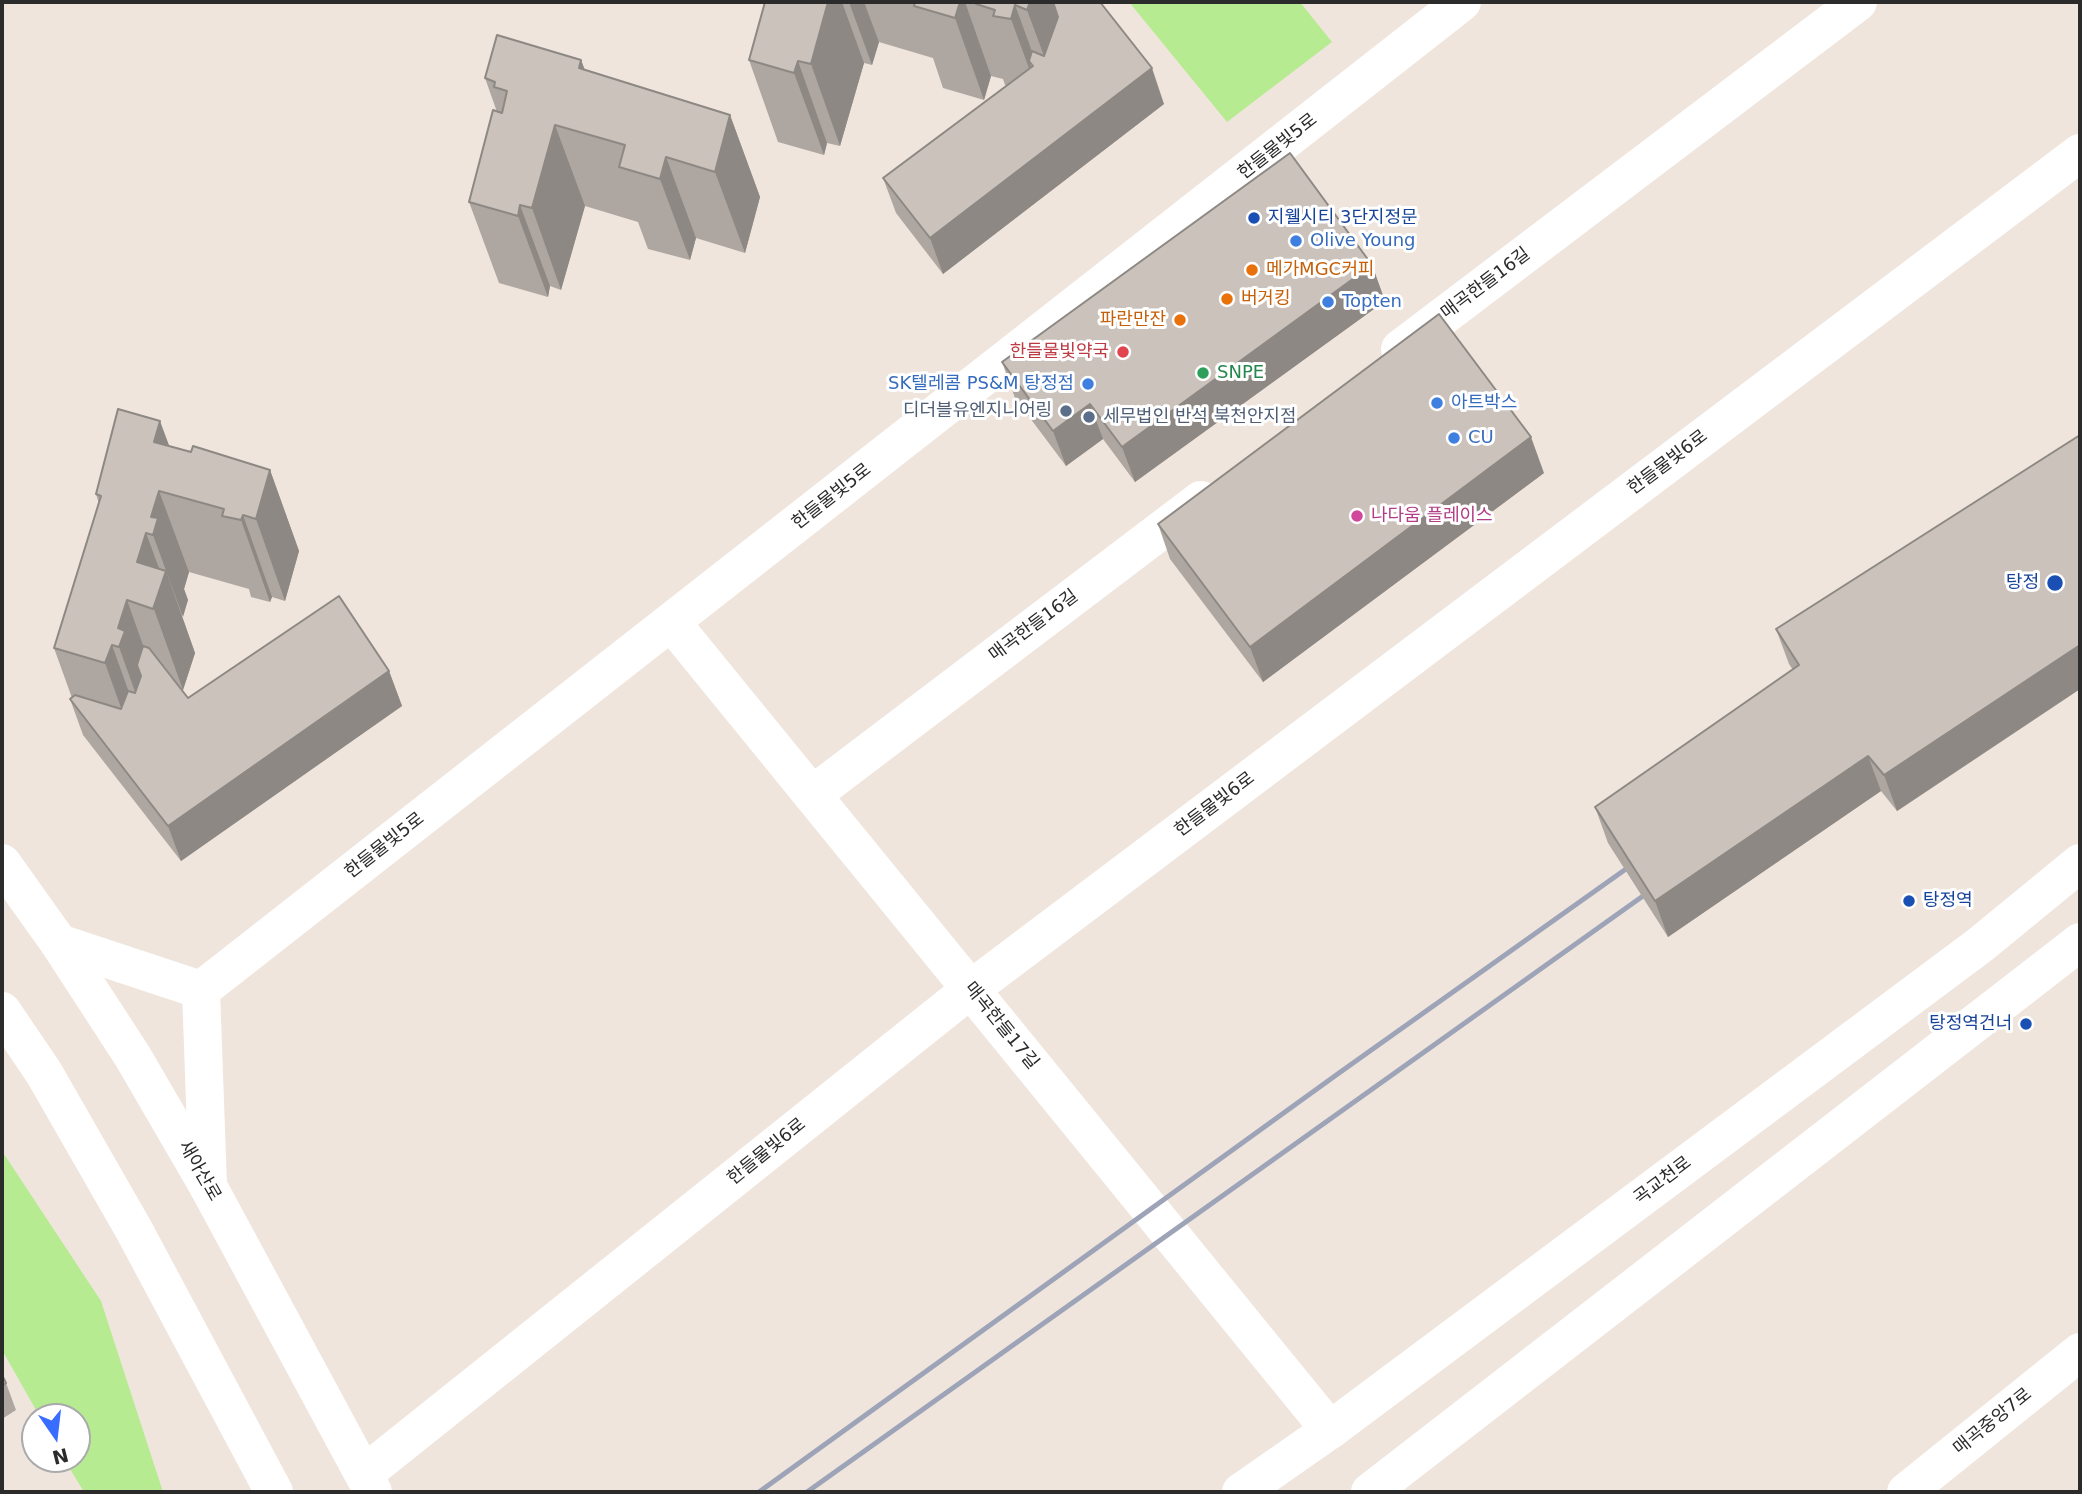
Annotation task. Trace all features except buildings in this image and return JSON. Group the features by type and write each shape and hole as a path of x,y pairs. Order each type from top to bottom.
{"street":[{"name":"한들물빛5로","path":"201,990 1462,2"},
{"name":"매곡한들16길","path":"1369,373 1858,2"},
{"name":"한들물빛6로","path":"369,1483 971,989 2080,153"},
{"name":"매곡한들16길","path":"812,795 1224,482"},
{"name":"매곡한들17길","path":"672,622 1330,1430"},
{"name":"새아산로","path":"2,863 59,943 133,1057 208,1186 369,1483"},
{"name":"곡교천로","path":"1241,1492 1330,1430 1980,946 2080,863"},
{"path":"1380,1489 2080,942"},
{"path":"59,943 201,990 208,1186"},
{"path":"2,1011 44,1073 128,1218 274,1492"},
{"name":"매곡중앙7로","path":"1906,1492 2080,1352"}],"green space":[{"path":"1129,2 1300,2 1332,42 1227,122"},
{"path":"2,1151 101,1301 163,1492 84,1492 72,1473 91,1473 91,1403 32,1403 2,1350"}],"railway":[{"path":"759,1492 1640,859"},
{"path":"807,1492 1657,886"}],"place":[{"name":"지웰시티 3단지정문","path":"1254,218"},
{"name":"Olive Young","path":"1296,241"},
{"name":"메가MGC커피","path":"1252,270"},
{"name":"버거킹","path":"1227,299"},
{"name":"Topten","path":"1328,302"},
{"name":"파란만잔","path":"1180,320"},
{"name":"한들물빛약국","path":"1123,352"},
{"name":"SNPE","path":"1203,373"},
{"name":"SK텔레콤 PS&M 탕정점","path":"1088,384"},
{"name":"아트박스","path":"1437,403"},
{"name":"디더블유엔지니어링","path":"1066,411"},
{"name":"세무법인 반석 북천안지점","path":"1089,417"},
{"name":"CU","path":"1454,438"},
{"name":"나다움 플레이스","path":"1357,516"},
{"name":"탕정","path":"2055,583"},
{"name":"탕정역","path":"1909,901"},
{"name":"탕정역건너","path":"2026,1024"}]}
